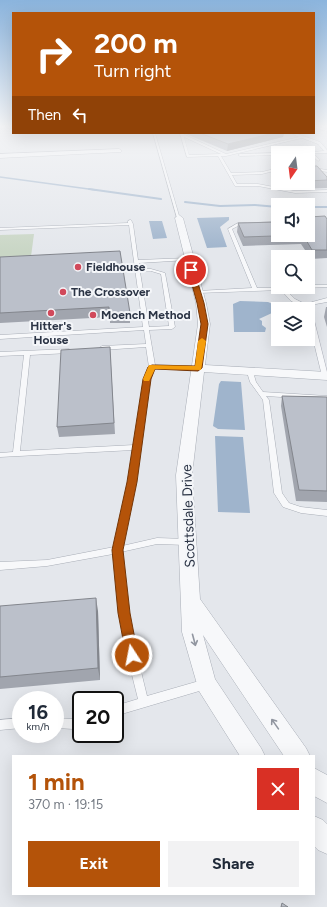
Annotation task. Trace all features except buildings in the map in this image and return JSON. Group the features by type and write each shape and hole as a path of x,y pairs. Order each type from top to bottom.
{"street":[{"name":"Scottsdale Drive","path":"178,218 198,292 204,324 191,413 184,475 192,632 206,684 252,755"},
{"path":"198,368 326,376"},
{"path":"191,602 297,755"},
{"path":"315,781 327,791"},
{"path":"315,831 327,841"}],"lane":[{"path":"164,167 178,218"},
{"path":"226,167 236,185 258,185 295,192 327,191"},
{"path":"315,169 327,171"},
{"path":"230,174 262,173 271,171"},
{"path":"0,230 130,222 152,367 147,379 132,482 118,550 124,613 132,655 144,703"},
{"path":"255,223 239,224 230,229 255,290"},
{"path":"136,262 188,259"},
{"path":"0,337 172,327 164,277 162,273 151,270 138,271"},
{"path":"315,287 327,286"},
{"path":"198,292 271,289"},
{"path":"286,294 288,298 298,302"},
{"path":"315,303 327,300"},
{"path":"315,333 326,376"},
{"path":"96,349 149,346"},
{"path":"0,354 73,350"},
{"path":"16,454 27,353"},
{"path":"152,367 198,368"},
{"path":"250,372 253,382 266,400 278,493 286,505 301,510 327,513"},
{"path":"262,394 327,398"},
{"path":"0,455 137,447"},
{"path":"0,566 47,563 157,541 188,542"},
{"path":"124,709 206,684"},
{"path":"0,724 12,723"}],"green space":[{"path":"34,234 30,264 0,265 0,235"}],"water":[{"path":"229,217 229,220 220,227 227,247 207,248 197,218"},
{"path":"149,221 162,221 167,238 153,239"},
{"path":"240,301 271,303 271,313 259,319 262,321 262,325 266,328 265,332 234,332 233,304"},
{"path":"221,381 241,382 245,430 218,429 213,426 219,384"},
{"path":"215,436 243,437 250,513 218,512"}],"waterway":[{"path":"0,177 96,190"},
{"path":"89,189 161,199"},
{"path":"185,202 220,206 255,205 271,206"},
{"path":"315,207 327,207"}],"slow traffic":[{"path":"147,379 152,367 198,368 202,341"}],"place":[{"name":"Fieldhouse","path":"78,267"},
{"name":"The Crossover","path":"63,292"},
{"name":"Hitter's House","path":"51,313"},
{"name":"Moench Method","path":"93,315"}],"route":[{"path":"132,655 124,613 118,550 132,482 147,379 152,367 198,368 204,324 201,303 191,270"}]}
